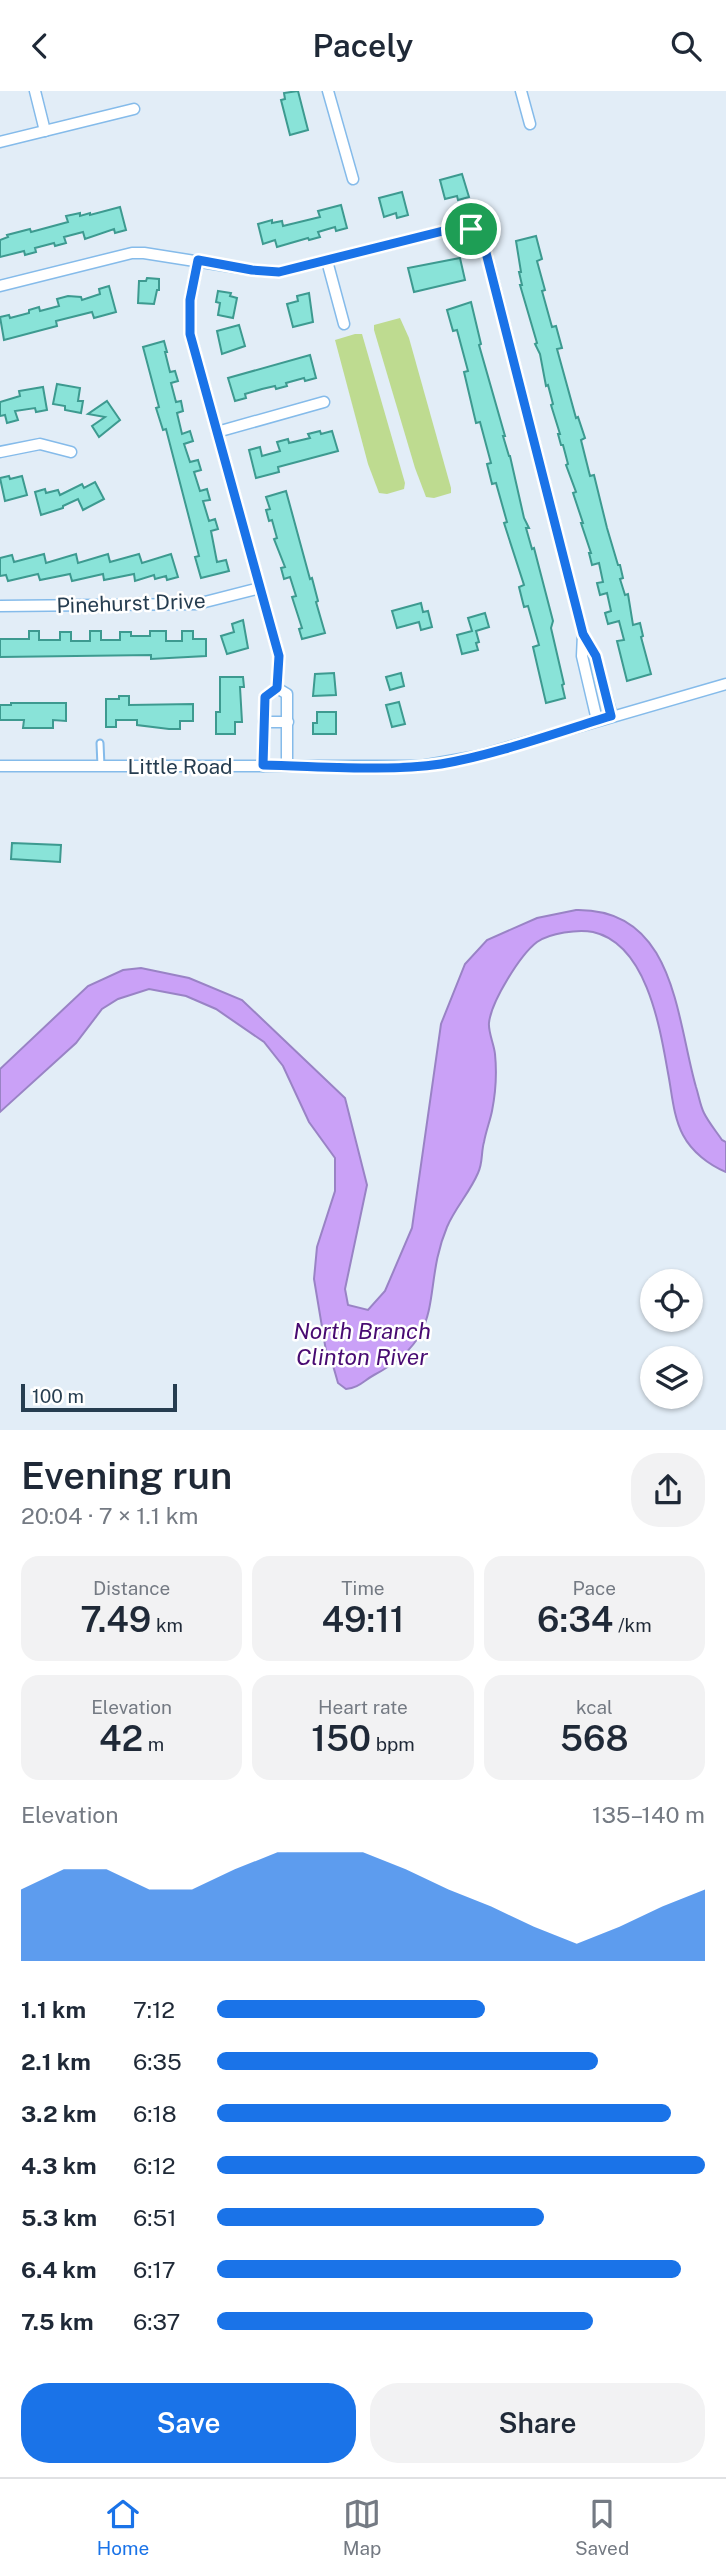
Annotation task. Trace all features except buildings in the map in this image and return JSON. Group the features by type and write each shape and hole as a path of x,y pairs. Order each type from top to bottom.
{"street":[{"path":"35,91 45,131"},
{"path":"328,91 353,179"},
{"path":"521,91 530,124"},
{"path":"0,142 134,109"},
{"path":"0,286 123,254 144,253 279,272 459,227 478,233 485,248 583,634 582,656 597,720"},
{"path":"198,260 190,300 190,334 279,656 277,688 265,697 263,765"},
{"path":"327,261 344,324"},
{"path":"217,432 324,402"},
{"path":"0,451 40,444 71,452"},
{"name":"Pinehurst Drive","path":"0,606 197,604 260,589"},
{"path":"583,634 593,649 611,716"},
{"path":"589,682 601,678"},
{"name":"Little Road","path":"0,766 409,767 478,756 726,684"},
{"path":"277,688 287,694 286,766"},
{"path":"264,722 288,722"}],"lane":[{"path":"100,743 101,766"}],"green space":[{"path":"400,318 409,338 451,488 451,493 434,498 426,497 415,468 374,330 374,325"},
{"path":"362,334 405,483 404,489 387,494 379,493 368,464 335,340"}],"water":[{"name":"North Branch Clinton River","path":"576,910 609,914 634,927 652,947 666,971 703,1110 726,1142 726,1172 707,1162 696,1152 680,1128 655,1012 648,990 626,953 611,940 587,931 556,934 537,942 507,979 491,1014 489,1027 495,1054 496,1083 481,1165 447,1227 439,1250 429,1310 423,1327 414,1344 398,1360 354,1387 346,1389 338,1383 326,1351 314,1279 317,1247 335,1191 335,1158 309,1122 283,1066 264,1042 216,1009 186,996 149,989 118,999 102,1009 76,1043 0,1112 0,1069 88,986 123,970 141,968 189,978 242,1000 345,1098 367,1185 345,1289 348,1305 368,1310 385,1291 412,1228 441,1024 465,964 487,940 537,918"}],"route":[{"path":"459,227 471,229 478,233 483,241 583,634 596,656 611,716 478,756 442,763 409,767 263,765 265,697 277,688 279,656 190,334 190,300 198,260 252,270 290,271 459,227"}]}
